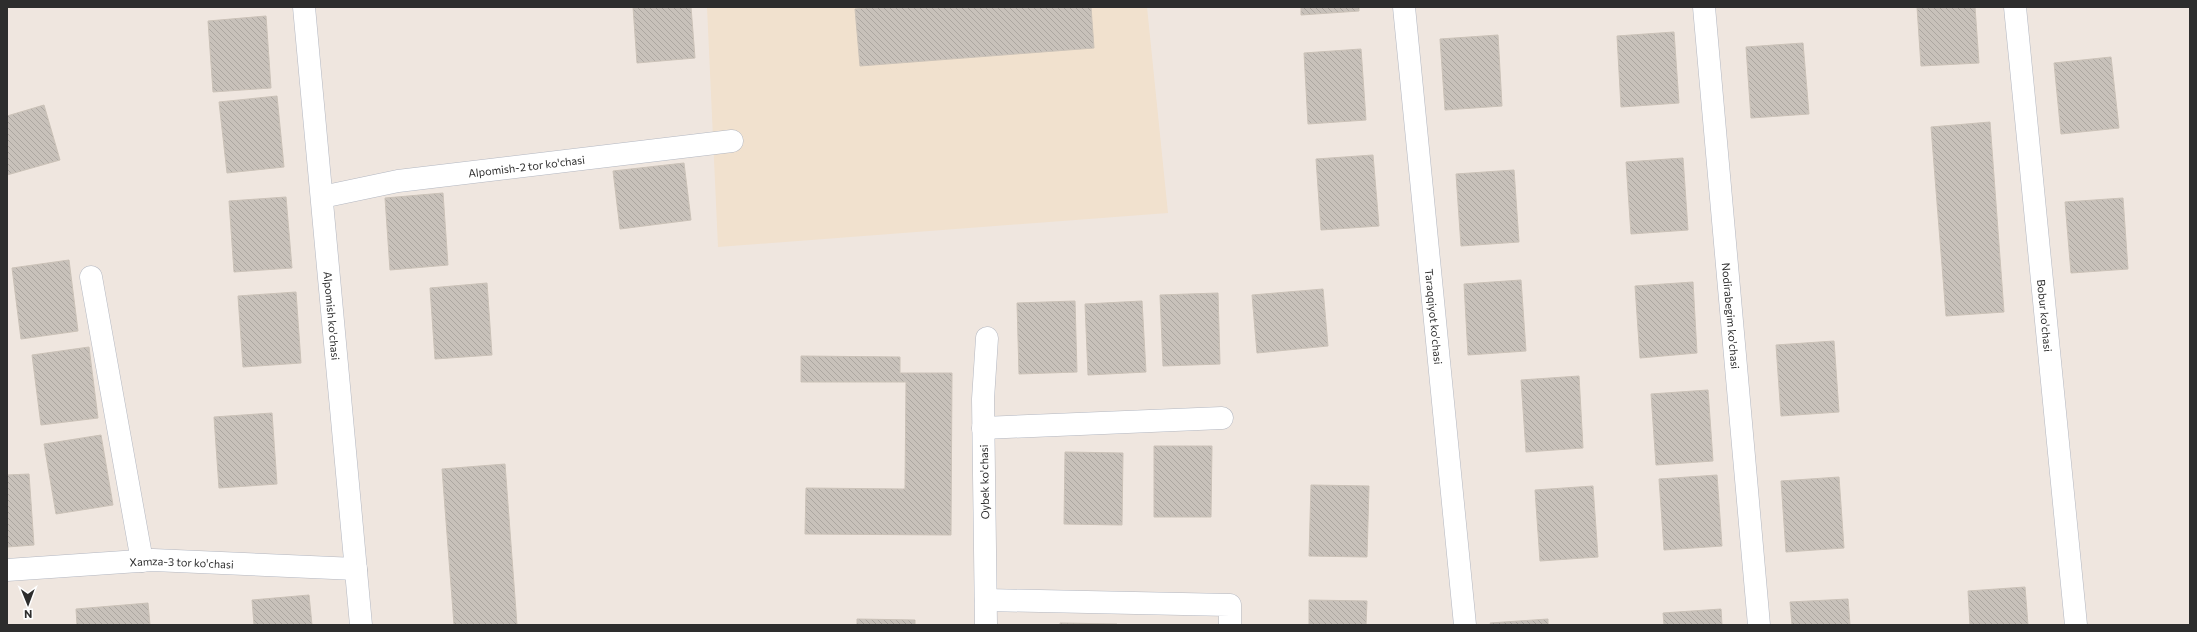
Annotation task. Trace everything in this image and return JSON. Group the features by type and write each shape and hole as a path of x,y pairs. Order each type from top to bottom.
{"street":[{"name":"Alpomish ko'chasi","path":"304,7 361,625"},
{"name":"Taraqqiyot ko'chasi","path":"1404,7 1465,625"},
{"name":"Nodirabegim ko'chasi","path":"1704,7 1759,625"},
{"name":"Bobur ko'chasi","path":"2015,7 2076,625"},
{"name":"Alpomish-2 tor ko'chasi","path":"322,197 398,181 732,141"},
{"path":"91,277 142,561"},
{"name":"Oybek ko'chasi","path":"986,625 983,399 987,338"},
{"path":"983,428 1222,418"},
{"name":"Xamza-3 tor ko'chasi","path":"7,570 142,561 356,569"},
{"path":"986,600 1230,605 1230,625"}],"shaded area":[{"path":"707,7 1147,7 1168,213 718,247"}],"building":[{"path":"633,7 691,7 695,58 637,63"},
{"path":"876,7 1091,7 1094,48 860,66 855,9"},
{"path":"1301,7 1359,7 1359,11 1301,15"},
{"path":"1917,7 1975,7 1979,63 1921,66"},
{"path":"266,16 271,88 213,92 208,21"},
{"path":"1674,32 1679,103 1621,107 1617,36"},
{"path":"1498,35 1502,106 1445,110 1440,39"},
{"path":"1803,43 1809,114 1751,118 1746,47"},
{"path":"1361,49 1366,120 1308,124 1304,53"},
{"path":"2111,57 2119,128 2061,134 2054,63"},
{"path":"277,96 284,167 227,173 219,102"},
{"path":"44,105 60,160 7,175 7,116"},
{"path":"1990,122 2004,312 1946,316 1931,127"},
{"path":"1373,155 1379,226 1321,230 1316,159"},
{"path":"1683,158 1688,230 1631,234 1626,162"},
{"path":"684,163 691,220 620,229 613,171"},
{"path":"1514,170 1519,242 1461,246 1456,174"},
{"path":"443,193 448,265 390,270 385,198"},
{"path":"286,197 292,268 234,272 229,201"},
{"path":"2123,198 2128,269 2071,273 2065,202"},
{"path":"69,260 78,331 21,339 12,268"},
{"path":"1521,280 1526,351 1468,355 1464,284"},
{"path":"1693,282 1697,353 1640,358 1635,286"},
{"path":"487,283 492,355 435,359 430,288"},
{"path":"1323,289 1328,346 1257,353 1252,295"},
{"path":"296,292 301,363 243,367 238,296"},
{"path":"1218,293 1220,364 1163,366 1160,295"},
{"path":"1075,301 1077,372 1019,374 1017,303"},
{"path":"1142,301 1146,372 1088,375 1085,304"},
{"path":"1834,341 1839,412 1781,416 1776,345"},
{"path":"89,347 98,418 41,425 32,355"},
{"path":"801,356 900,357 900,373 952,373 951,535 805,534 806,488 905,489 906,382 801,382"},
{"path":"1579,376 1583,448 1526,452 1521,380"},
{"path":"1708,390 1713,461 1656,465 1651,394"},
{"path":"272,413 277,484 219,488 214,417"},
{"path":"101,435 113,505 56,514 44,444"},
{"path":"1154,446 1212,446 1211,517 1154,517"},
{"path":"1065,452 1123,453 1122,525 1064,524"},
{"path":"505,464 517,625 454,625 442,469"},
{"path":"29,474 34,545 7,547 7,475"},
{"path":"1717,475 1722,546 1664,550 1659,479"},
{"path":"1839,477 1844,548 1786,552 1781,481"},
{"path":"1311,485 1369,486 1367,557 1309,556"},
{"path":"1593,486 1598,557 1540,561 1535,490"},
{"path":"2025,587 2028,625 1970,625 1968,591"},
{"path":"309,595 312,625 254,625 252,600"},
{"path":"1848,599 1850,625 1792,625 1790,602"},
{"path":"1309,600 1367,601 1366,625 1309,625"},
{"path":"148,603 150,625 77,625 76,609"},
{"path":"1721,609 1722,625 1664,625 1663,613"},
{"path":"857,619 915,620 915,625 857,625"},
{"path":"1548,619 1548,625 1491,625 1490,623"},
{"path":"1060,623 1117,624 1117,625 1060,625"}]}
